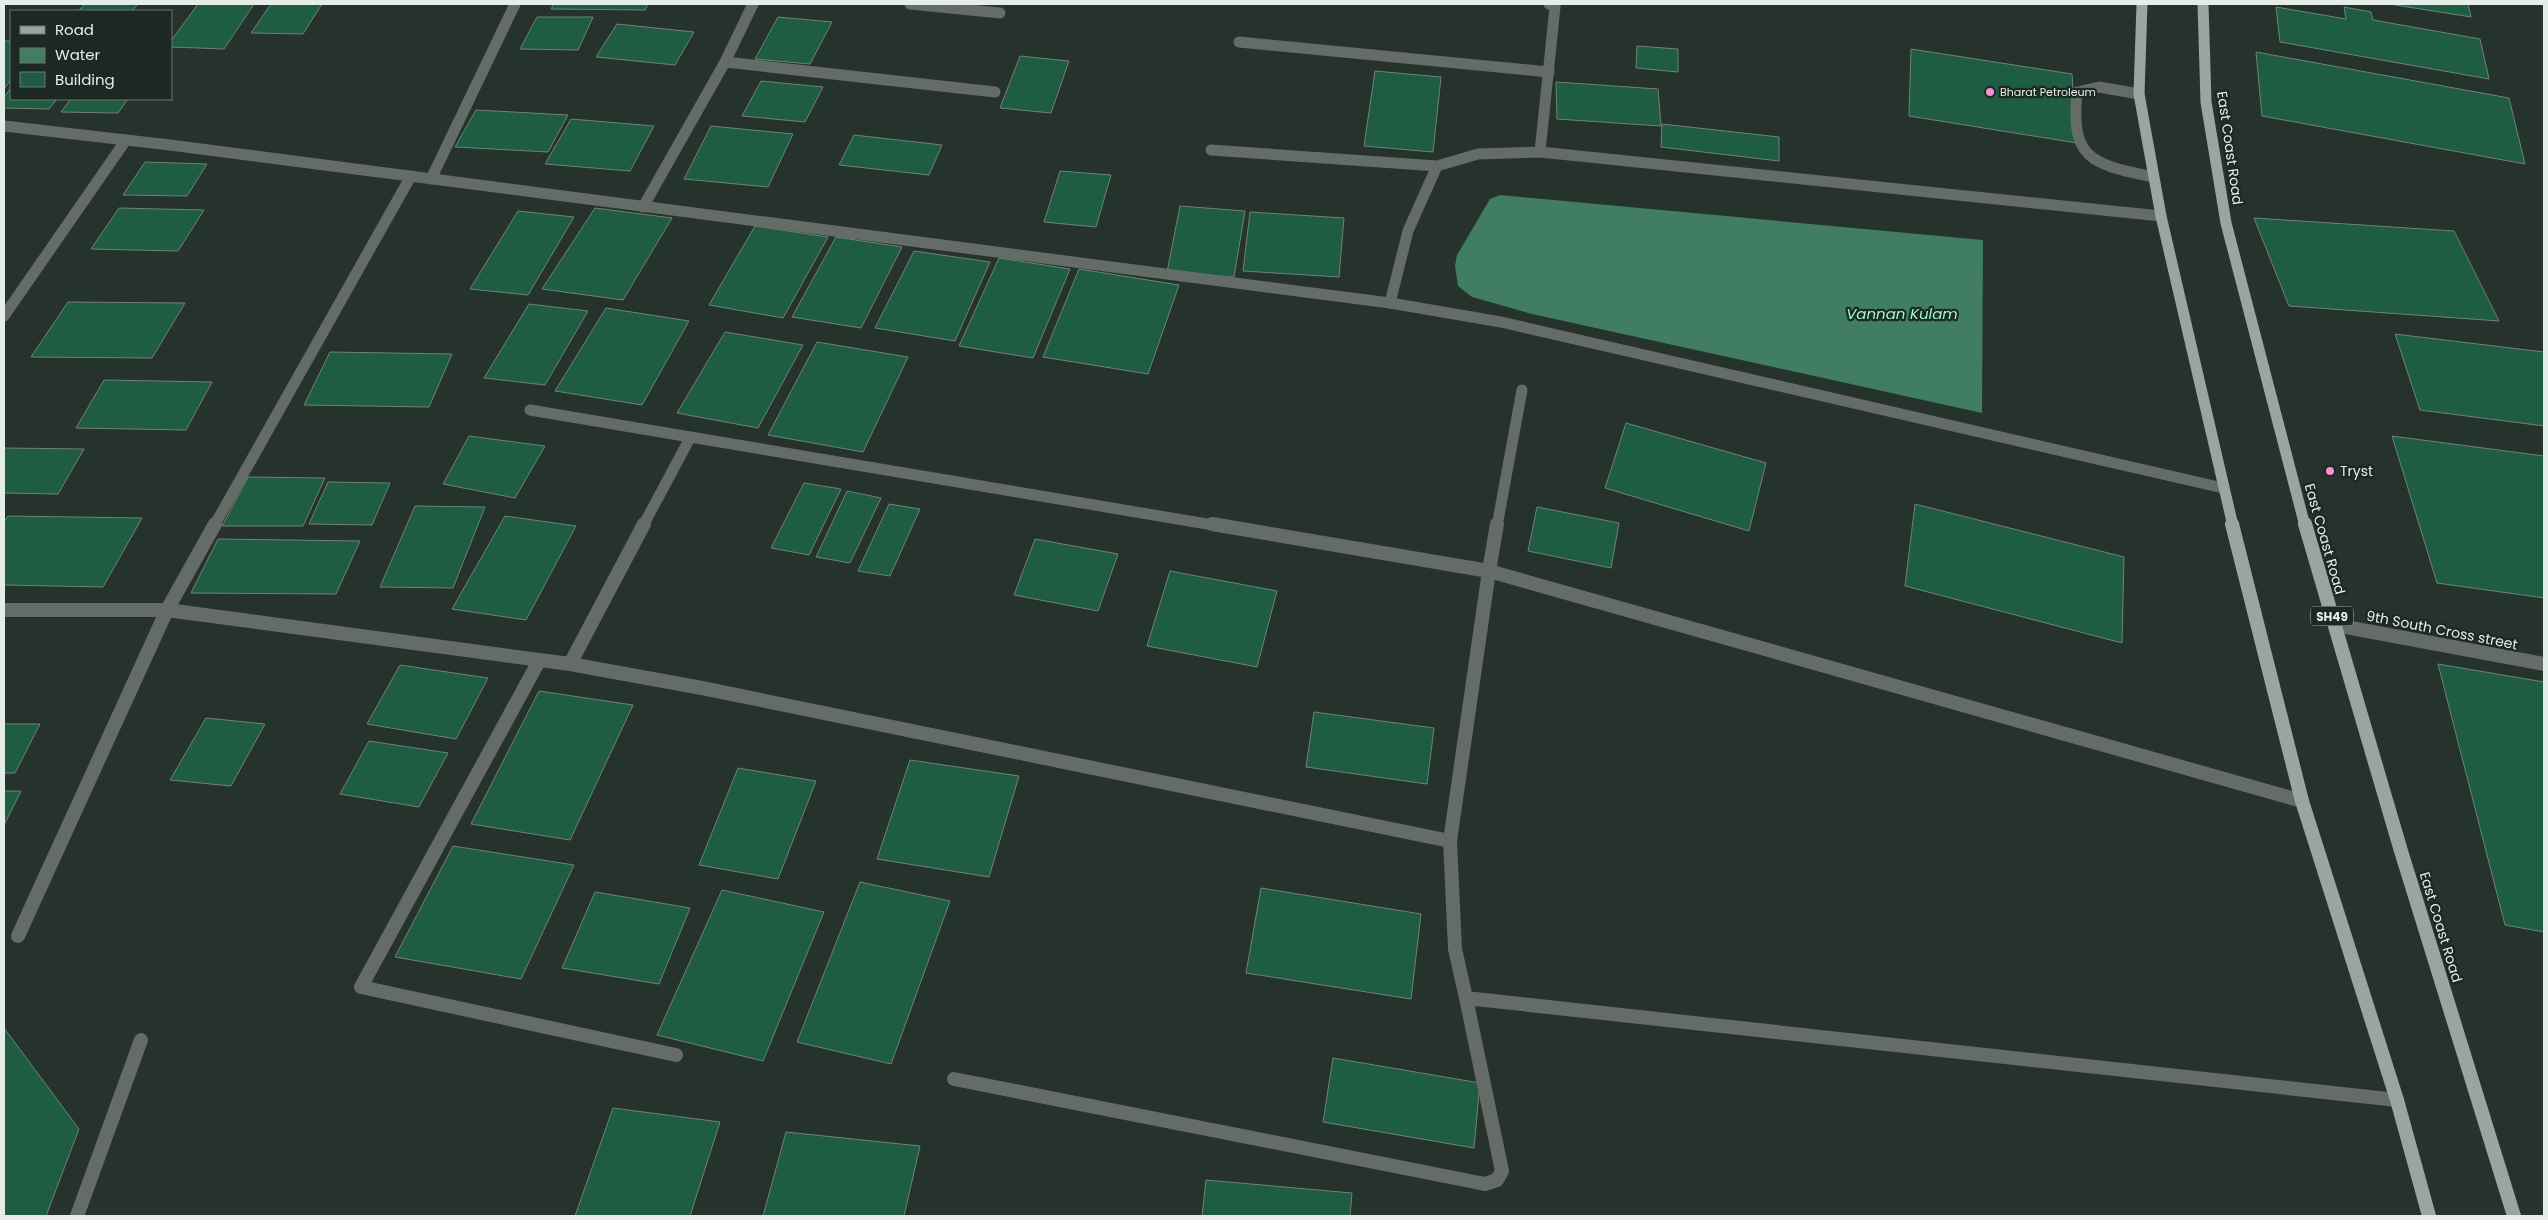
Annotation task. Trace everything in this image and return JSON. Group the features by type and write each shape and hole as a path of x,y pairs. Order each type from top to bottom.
{"main road":[{"path":"2142,4 2139,94 2161,216 2223,488 2302,801 2397,1100 2429,1216"},
{"name":"East Coast Road","path":"2202,4 2206,102 2226,223 2297,498 2401,851 2514,1216"}],"street":[{"path":"431,179 515,4"},
{"path":"643,207 724,62 754,4"},
{"path":"910,4 1000,13"},
{"path":"1540,152 1555,7 1549,4"},
{"path":"1239,42 1549,72"},
{"path":"724,62 996,92"},
{"path":"2139,94 2099,87 2077,92 2076,139 2086,156 2106,166 2153,177"},
{"path":"4,126 411,176 1390,303 1510,324 2223,488"},
{"path":"4,316 126,140"},
{"path":"1212,150 1437,166 1478,154 1540,152 2161,216"},
{"path":"1390,303 1408,231 1437,166"},
{"path":"18,936 167,610 411,176"},
{"path":"954,1078 1485,1184 1497,1180 1502,1172 1455,949 1450,841 1489,570 1522,390"},
{"path":"530,410 1489,570 2302,801"},
{"path":"570,664 690,438"},
{"path":"4,610 167,610 570,664 702,688 1450,841"},
{"name":"9th South Cross street","path":"2335,625 2544,664"},
{"path":"539,661 361,987 676,1055"},
{"path":"1466,998 2397,1100"},
{"path":"77,1216 141,1040"}],"water":[{"name":"Vannan Kulam","path":"1500,195 1983,240 1982,413 1532,314 1472,297 1458,286 1455,266 1457,255 1490,199"}],"building":[{"path":"85,4 138,4 133,10 79,10"},
{"path":"198,4 254,4 224,49 172,47 172,40"},
{"path":"271,4 322,4 303,34 251,33"},
{"path":"554,4 648,4 645,10 551,9"},
{"path":"2389,4 2468,4 2471,17"},
{"path":"2276,7 2346,19 2344,7 2371,12 2373,20 2480,39 2489,79 2280,42"},
{"path":"537,17 593,17 578,50 520,49"},
{"path":"778,17 832,22 810,64 755,59"},
{"path":"617,24 694,32 675,65 596,57"},
{"path":"4,41 10,41 10,81 4,89"},
{"path":"1637,46 1678,49 1678,72 1636,68"},
{"path":"1911,49 2072,74 2077,143 1909,116"},
{"path":"2256,52 2509,98 2525,164 2262,116"},
{"path":"1020,56 1069,61 1051,113 1000,108"},
{"path":"1375,71 1441,77 1433,152 1364,146"},
{"path":"761,81 823,87 805,122 742,116"},
{"path":"1556,82 1658,89 1661,126 1557,119"},
{"path":"10,89 10,100 56,100 49,109 4,108 4,97"},
{"path":"70,100 127,100 118,113 61,112"},
{"path":"476,110 568,115 548,152 455,147"},
{"path":"571,119 654,126 630,171 545,164"},
{"path":"1662,124 1779,137 1779,161 1661,147"},
{"path":"711,126 793,134 768,187 684,179"},
{"path":"854,135 942,145 929,175 839,165"},
{"path":"145,162 207,164 187,196 123,195"},
{"path":"1060,171 1111,175 1096,227 1044,222"},
{"path":"1180,206 1245,211 1234,277 1167,272"},
{"path":"119,208 204,210 178,251 91,249"},
{"path":"595,208 672,218 623,300 542,289"},
{"path":"518,211 574,217 528,295 470,289"},
{"path":"1250,212 1344,218 1339,277 1243,271"},
{"path":"2254,218 2454,231 2499,321 2289,306"},
{"path":"755,226 828,237 783,318 709,305"},
{"path":"836,237 902,247 861,328 792,317"},
{"path":"914,251 990,262 955,341 875,328"},
{"path":"999,258 1070,269 1033,358 959,346"},
{"path":"1079,269 1179,285 1148,374 1043,357"},
{"path":"68,302 185,303 152,358 31,357"},
{"path":"529,304 588,311 545,385 484,378"},
{"path":"606,308 689,321 642,405 555,391"},
{"path":"725,332 803,345 758,428 677,413"},
{"path":"2395,334 2544,352 2544,426 2420,410"},
{"path":"817,342 908,357 863,452 768,435"},
{"path":"330,352 452,354 429,407 304,405"},
{"path":"104,380 212,382 186,430 76,428"},
{"path":"1626,423 1766,463 1749,531 1605,488"},
{"path":"469,436 545,446 515,498 443,484"},
{"path":"2392,436 2544,456 2544,598 2437,583"},
{"path":"4,448 84,449 58,494 4,493"},
{"path":"248,477 325,478 303,526 222,526"},
{"path":"328,482 390,483 372,525 309,524"},
{"path":"804,483 841,489 809,555 771,548"},
{"path":"847,491 881,498 850,563 816,557"},
{"path":"889,504 920,509 890,576 858,571"},
{"path":"1915,504 2124,557 2122,643 1905,586"},
{"path":"415,506 485,507 453,588 380,587"},
{"path":"1537,507 1619,523 1611,568 1528,551"},
{"path":"8,516 142,518 103,587 4,585 4,522"},
{"path":"505,516 576,526 526,620 452,609"},
{"path":"218,539 360,541 336,594 191,593"},
{"path":"1035,539 1118,554 1098,611 1014,595"},
{"path":"1170,571 1277,591 1257,667 1147,646"},
{"path":"2438,664 2544,682 2544,932 2505,925"},
{"path":"400,665 488,678 456,739 367,724"},
{"path":"539,691 633,705 570,840 471,824"},
{"path":"1314,712 1434,728 1427,784 1306,767"},
{"path":"206,718 265,724 231,786 170,780"},
{"path":"4,724 40,724 15,773 4,773"},
{"path":"369,741 448,753 419,807 340,794"},
{"path":"910,760 1019,776 989,877 877,859"},
{"path":"738,768 816,781 778,879 699,865"},
{"path":"4,791 21,791 4,825"},
{"path":"453,846 574,865 521,979 395,957"},
{"path":"860,882 950,901 891,1064 797,1042"},
{"path":"1261,888 1421,914 1411,999 1246,973"},
{"path":"722,890 824,912 763,1061 657,1035"},
{"path":"595,892 690,908 659,984 562,968"},
{"path":"4,1028 79,1129 46,1216 4,1216"},
{"path":"1333,1058 1480,1083 1474,1148 1323,1122"},
{"path":"613,1108 720,1122 690,1216 575,1216"},
{"path":"786,1132 920,1146 904,1216 763,1216"},
{"path":"1206,1180 1352,1193 1350,1216 1202,1216"}],"place":[{"name":"Bharat Petroleum","path":"1990,92"},
{"name":"Tryst","path":"2330,471"}]}
